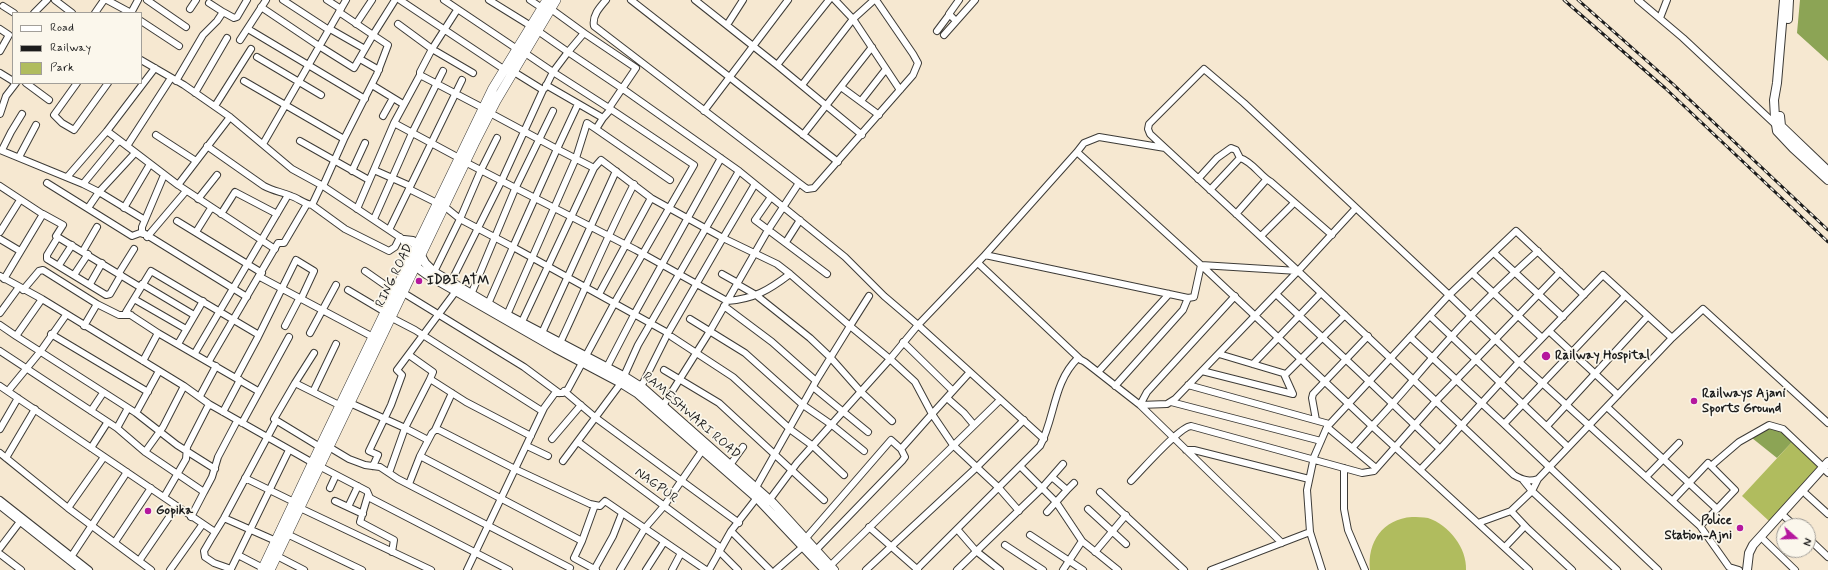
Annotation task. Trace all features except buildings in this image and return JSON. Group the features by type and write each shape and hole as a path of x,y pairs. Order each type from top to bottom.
{"highway":[{"name":"RING ROAD","path":"398,292 416,266 440,204 487,110 547,6 556,0"},
{"name":"RING ROAD","path":"324,447 350,403 387,314 398,292 411,257 421,255"},
{"name":"RING ROAD","path":"265,569 276,541 297,505 316,465 340,406 373,337 387,314"},
{"name":"RING ROAD","path":"265,569 277,556 287,534 297,505"}],"main road":[{"path":"1784,0 1785,20"},
{"path":"1790,0 1785,20 1774,100 1778,124 1777,131 1828,180"},
{"path":"1778,124 1828,171"},
{"path":"402,238 416,266 426,274 456,291 470,296 623,380 637,393 661,410"},
{"name":"RAMESHWARI ROAD","path":"402,238 412,240 434,272 470,296 488,304 521,325 542,333 560,343 585,360 607,367 623,380 639,386 661,410 704,448 730,465 806,542 816,550 830,569"},
{"path":"704,448 757,493"},
{"path":"1750,569 1754,556 1764,540 1827,469"},
{"path":"1750,569 1749,553 1753,545 1827,469"},
{"path":"806,542 830,569"}],"street":[{"path":"35,12 47,0"},
{"path":"55,0 64,3 71,12"},
{"path":"96,12 104,0"},
{"path":"107,0 129,12"},
{"path":"132,12 138,0"},
{"path":"147,0 186,27"},
{"path":"190,10 196,0"},
{"path":"209,3 234,18 237,18 247,0"},
{"path":"240,40 266,0"},
{"path":"283,0 329,29 365,49"},
{"path":"209,361 261,275 278,243 284,243 322,186 372,85 388,45 356,24 327,0"},
{"path":"263,144 346,0"},
{"path":"356,24 372,0"},
{"path":"261,7 354,68 395,0"},
{"path":"400,0 509,71 578,104 603,118"},
{"path":"444,0 457,10 694,164 615,302 568,389 555,393 542,411 489,527 467,570"},
{"path":"489,0 623,89 739,171 845,257 884,296 1044,439"},
{"path":"530,0 547,6 636,68"},
{"path":"606,0 596,13 593,22 594,26 807,189 814,188 880,115 914,75 918,64 913,54 875,0 852,19 802,85"},
{"path":"631,0 838,162"},
{"path":"695,0 862,135"},
{"path":"727,25 743,0"},
{"path":"704,111 788,0"},
{"path":"777,65 830,0"},
{"path":"835,0 852,19 900,90"},
{"path":"944,35 975,0"},
{"path":"1638,0 1778,124"},
{"path":"1660,18 1667,0"},
{"path":"937,30 949,15 956,1"},
{"path":"3,6 12,12"},
{"path":"357,209 403,104 420,75 420,72 432,49 457,10"},
{"path":"127,146 203,36 223,12"},
{"path":"949,15 956,21"},
{"path":"142,22 179,46"},
{"path":"398,24 432,49 473,73"},
{"path":"0,29 9,35 0,50"},
{"path":"248,29 365,99"},
{"path":"451,282 502,180 544,88 553,72 584,33"},
{"path":"195,93 227,38"},
{"path":"803,135 872,47"},
{"path":"214,106 251,49"},
{"path":"257,57 321,96"},
{"path":"360,59 379,70"},
{"path":"142,61 195,93 230,117 292,169 322,186 402,238 395,247 389,251 345,228 310,205 264,186 207,146"},
{"path":"596,129 641,62"},
{"path":"68,176 107,131 155,68"},
{"path":"860,101 886,68"},
{"path":"1538,479 1529,481 1523,480 1514,475 1368,336 1150,134 1148,130 1149,124 1204,69 1244,103 1519,362 1673,500 1700,526 1729,566 1739,570"},
{"path":"374,219 412,133 443,71"},
{"path":"0,73 12,80"},
{"path":"420,75 524,130 539,140 594,168"},
{"path":"389,230 462,80"},
{"path":"244,81 284,106 344,139"},
{"path":"0,114 6,96 15,84"},
{"path":"76,84 54,115 62,123 74,130 107,84"},
{"path":"372,85 403,104"},
{"path":"36,86 49,100"},
{"path":"840,87 880,115"},
{"path":"0,93 6,96"},
{"path":"383,116 393,98"},
{"path":"488,304 534,198 578,104"},
{"path":"470,296 515,189 553,111"},
{"path":"22,114 1,150 68,176 99,192 145,220"},
{"path":"178,185 230,117"},
{"path":"394,122 462,160 502,180 515,189 642,254 696,284 725,304 772,342 843,412 868,432"},
{"path":"507,315 576,158 587,123 670,180"},
{"path":"19,157 36,124"},
{"path":"107,131 186,191 275,249"},
{"path":"156,135 196,161"},
{"path":"767,503 813,446 918,325 978,263 1084,143 1099,137 1165,148"},
{"path":"434,272 497,138"},
{"path":"83,184 119,140"},
{"path":"300,141 370,180"},
{"path":"352,171 365,143"},
{"path":"1198,179 1217,158 1231,148 1236,150 1240,158 1248,161 1266,180 1271,182 1332,235"},
{"path":"1077,152 1235,296 1372,426 1529,570"},
{"path":"88,208 99,192 135,153"},
{"path":"607,367 635,313 721,158"},
{"path":"1210,190 1240,158"},
{"path":"521,325 594,168 601,160 651,198 723,238 777,264 790,274 915,382 932,414 953,445 999,488 1018,511"},
{"path":"124,208 150,164"},
{"path":"374,170 440,204 460,219 478,227 495,238 635,313 670,335 733,377 790,430 813,446 844,475"},
{"path":"542,333 616,171"},
{"path":"563,461 623,380 638,346 739,171"},
{"path":"145,236 141,230 164,175"},
{"path":"198,199 217,175"},
{"path":"1236,214 1266,180"},
{"path":"47,183 132,236 140,233 247,297"},
{"path":"661,410 710,331 768,230 799,183"},
{"path":"560,343 586,287 607,236 634,184"},
{"path":"639,386 643,383 696,284 755,184"},
{"path":"0,186 44,215 63,225 56,236 58,237 46,257 108,295 134,249"},
{"path":"145,236 186,191"},
{"path":"221,214 235,192 277,214"},
{"path":"195,353 288,195"},
{"path":"771,197 755,220 827,274"},
{"path":"599,294 624,245 651,198"},
{"path":"0,232 20,200"},
{"path":"1261,236 1294,203"},
{"path":"196,232 211,208"},
{"path":"1140,406 1167,404 1171,402 1219,354 1356,208"},
{"path":"44,215 40,217 14,264 2,278 42,299 184,386 200,396 209,404 239,422 316,465 367,491 370,498 509,570"},
{"path":"786,242 800,220"},
{"path":"177,221 282,289 373,337"},
{"path":"74,274 97,227"},
{"path":"1322,570 1310,532 1307,490 1314,460 1328,425 1448,295 1516,231 1584,294"},
{"path":"58,237 194,316"},
{"path":"0,240 20,251"},
{"path":"59,265 72,245"},
{"path":"1352,448 1393,404 1451,337 1514,272 1538,251"},
{"path":"1494,253 1563,317"},
{"path":"985,255 1188,298 1194,297 1201,265"},
{"path":"223,412 296,260 314,271 285,326"},
{"path":"90,284 102,263"},
{"path":"978,263 1081,360 1140,406 1282,543"},
{"path":"1201,265 1298,271"},
{"path":"0,313 21,289 39,271 43,270 97,304 119,315 131,315"},
{"path":"258,391 209,361 158,333 126,312 141,285 151,271 260,335"},
{"path":"365,271 398,292 439,314 562,392 739,523"},
{"path":"1132,481 1186,426 1191,426 1362,473 1374,471 1456,379 1560,272"},
{"path":"1472,273 1542,338"},
{"path":"722,274 756,295 830,357 861,392 892,421"},
{"path":"725,304 756,295 772,288 790,274"},
{"path":"1420,470 1519,362 1603,275 1672,338"},
{"path":"310,333 336,284"},
{"path":"348,290 542,411"},
{"path":"373,466 378,455 369,451 402,375 397,370 456,291"},
{"path":"1253,364 1321,293"},
{"path":"1098,372 1169,294"},
{"path":"1276,294 1440,449"},
{"path":"435,430 439,430 515,469 594,505 600,506 605,501 707,570 731,531 739,523 757,493 776,455 830,357 869,296"},
{"path":"1140,406 1147,392 1235,296"},
{"path":"1504,424 1573,353 1625,296"},
{"path":"1115,386 1183,310 1188,298"},
{"path":"16,336 42,299"},
{"path":"134,299 186,329"},
{"path":"178,344 203,301"},
{"path":"84,326 97,304"},
{"path":"1478,523 1511,510 1532,491 1538,479 1549,467 1672,338 1703,309 1828,423"},
{"path":"8,391 40,352 66,315"},
{"path":"1284,374 1302,359 1345,315"},
{"path":"1430,316 1568,447"},
{"path":"1547,426 1648,316"},
{"path":"690,319 745,353 803,405 832,425 864,451"},
{"path":"0,325 102,393 136,413 187,452 215,469"},
{"path":"1549,331 1618,395"},
{"path":"143,361 158,333"},
{"path":"52,334 148,392"},
{"path":"1316,420 1312,398 1313,394 1368,336"},
{"path":"1410,337 1658,570"},
{"path":"191,517 209,484 218,458 289,338"},
{"path":"904,342 953,391"},
{"path":"312,392 336,344"},
{"path":"0,351 117,428 145,452 204,492"},
{"path":"289,450 251,530 230,569 214,563 203,555 268,437 276,421 274,419 314,353"},
{"path":"1202,371 1293,394 1284,374 1219,354"},
{"path":"389,473 405,428 433,372 409,355"},
{"path":"869,527 917,570 1021,467 1040,446 1044,439 1054,400 1064,378 1072,364 1078,358 1081,360"},
{"path":"200,396 216,366"},
{"path":"664,370 719,403 824,500"},
{"path":"136,413 159,371"},
{"path":"901,449 970,372"},
{"path":"430,380 531,436"},
{"path":"295,383 340,406"},
{"path":"1188,385 1316,420 1328,425 1376,468"},
{"path":"0,386 151,488 176,507 215,532"},
{"path":"145,452 159,432 184,386"},
{"path":"90,411 102,393"},
{"path":"409,484 420,456 435,430 452,393"},
{"path":"0,429 18,398"},
{"path":"947,398 964,413 974,425"},
{"path":"830,569 869,527 1000,400"},
{"path":"1171,402 1321,441"},
{"path":"350,403 428,440"},
{"path":"164,497 178,475 187,452 187,447 209,404"},
{"path":"552,439 581,405"},
{"path":"1607,407 1717,509"},
{"path":"117,428 128,408"},
{"path":"6,458 35,409"},
{"path":"866,570 977,467 1024,420"},
{"path":"276,421 349,459 380,467 569,569 582,541 594,505"},
{"path":"91,448 108,423"},
{"path":"1711,466 1739,442 1769,425 1783,429 1827,469"},
{"path":"776,570 806,542 891,440 901,449 905,457 816,550"},
{"name":"NAGPUR","path":"578,442 720,550 738,570"},
{"path":"1646,477 1679,443"},
{"path":"527,446 548,456"},
{"path":"730,465 743,447"},
{"path":"620,570 645,528 682,482 704,448"},
{"path":"1186,450 1194,450 1309,479"},
{"path":"0,453 68,508 151,570"},
{"path":"420,456 501,500 582,541"},
{"path":"68,508 104,457"},
{"path":"1673,500 1708,463 1736,490 1700,526"},
{"path":"958,570 1042,488 1063,464"},
{"path":"1021,467 1056,502 1082,541 1117,570"},
{"path":"1344,468 1344,509 1347,523 1365,570"},
{"path":"70,558 93,526 127,472"},
{"path":"330,488 336,475"},
{"path":"1052,477 1067,490"},
{"path":"245,478 431,570"},
{"path":"1523,480 1532,491 1616,570"},
{"path":"1047,512 1074,483"},
{"path":"348,507 358,486"},
{"path":"115,542 151,488"},
{"path":"1100,492 1184,570"},
{"path":"1806,494 1828,514"},
{"path":"368,495 360,522 394,540 392,552"},
{"path":"0,500 21,520"},
{"path":"335,500 363,514"},
{"path":"0,506 21,520 70,558 89,570"},
{"path":"139,561 176,507"},
{"path":"1088,510 1126,544"},
{"path":"1511,510 1525,526 1572,570"},
{"path":"574,558 595,570 613,536 622,513"},
{"path":"1095,552 1126,516"},
{"path":"224,518 276,541"},
{"path":"0,548 21,520"},
{"path":"170,570 202,524"},
{"path":"1505,547 1525,526"},
{"path":"957,529 976,551 1000,570"},
{"path":"731,531 770,570"},
{"path":"1210,570 1310,532"},
{"path":"287,534 362,570"},
{"path":"1030,535 1083,570"},
{"path":"1764,540 1795,570"},
{"path":"1063,570 1082,541"},
{"path":"646,570 664,542"},
{"path":"1005,545 1043,570"},
{"path":"1816,546 1828,558"},
{"path":"672,570 681,553"},
{"path":"0,554 21,570"},
{"path":"238,555 265,569"},
{"path":"277,556 304,570"},
{"path":"70,558 81,570"},
{"path":"211,570 214,563"}],"green space":[{"path":"1800,0 1828,0 1828,61 1797,33"},
{"path":"1770,428 1782,431 1793,441 1777,458 1752,438"},
{"path":"1793,441 1819,467 1769,521 1742,496"},
{"path":"1412,517 1428,518 1436,521 1450,532 1460,546 1466,562 1466,570 1370,570 1371,550 1374,541 1379,534 1385,527 1393,522"}],"railway":[{"path":"1564,0 1665,88 1828,242"},
{"path":"1578,0 1673,84 1828,230"}],"place":[{"name":"IDBI ATM","path":"419,281"},
{"name":"Railway Hospital","path":"1546,356"},
{"name":"Railways Ajani Sports Ground","path":"1694,401"},
{"name":"Gopika","path":"148,511"},
{"name":"Police Station-Ajni","path":"1740,528"}]}
